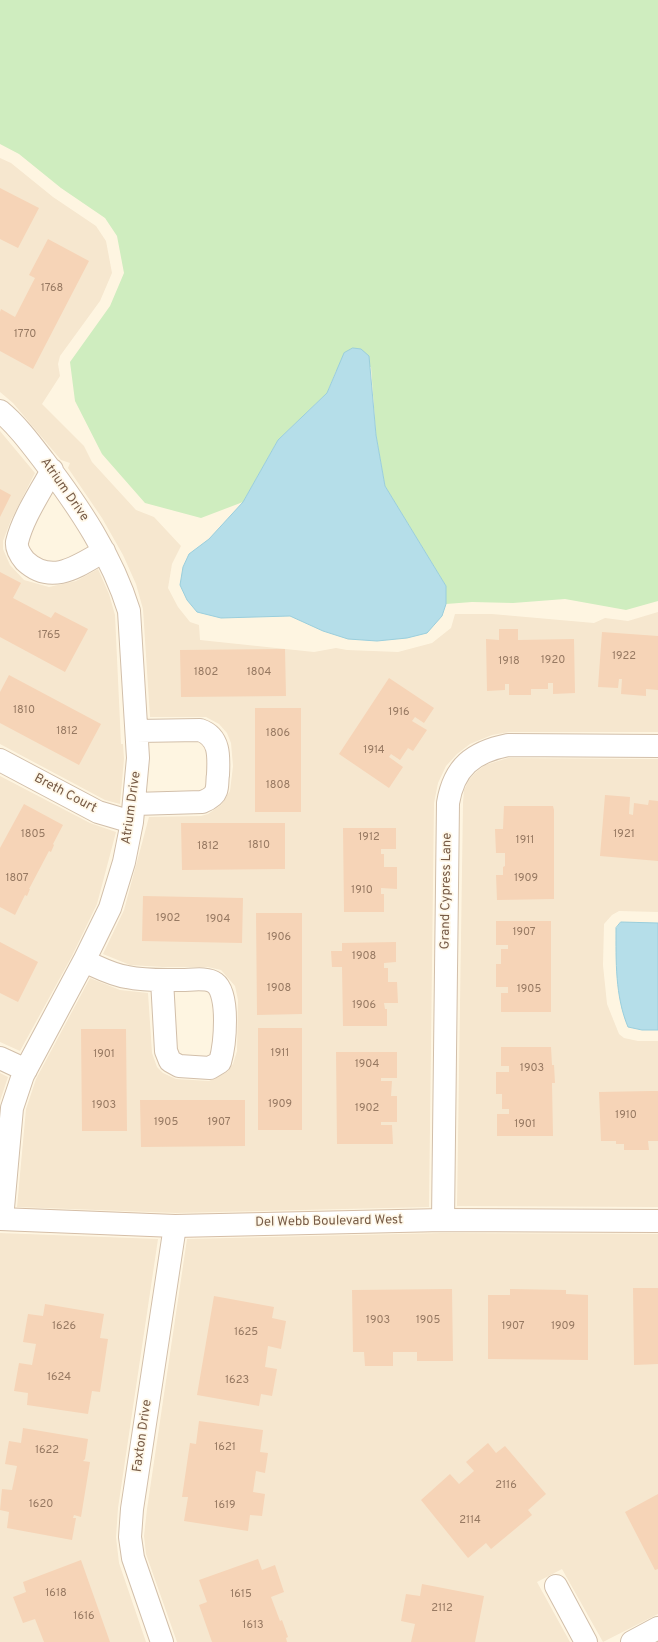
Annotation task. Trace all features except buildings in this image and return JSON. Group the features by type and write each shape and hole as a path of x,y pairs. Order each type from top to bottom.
{"street":[{"name":"Atrium Drive","path":"0,411 52,470 104,551 122,590 129,611 138,758 133,813 124,862 110,908 84,961 26,1070 12,1108 1,1219"},
{"path":"52,470 23,524 17,544 20,556 35,570 54,574 73,569 104,551"},
{"name":"Breth Court","path":"0,760 98,812 133,813 202,802 210,798 216,791 218,749 214,739 208,733 200,730 137,731"},
{"name":"Grand Cypress Lane","path":"443,1220 448,803 450,787 457,774 478,754 508,745 658,746"},
{"path":"84,961 126,977 162,980"},
{"path":"0,1058 26,1070"},
{"name":"Del Webb Boulevard West","path":"1,1219 175,1226 443,1220 658,1221"},
{"name":"Faxton Drive","path":"162,1642 132,1558 130,1537 132,1509 175,1226"},
{"path":"556,1586 586,1642"},
{"path":"632,1642 658,1628"}],"shaded area":[{"path":"0,158 11,163 53,197 96,226 106,241 112,273 100,301 60,356 58,364 60,376 42,404 84,446 92,462 136,510 154,517 181,546 172,564 168,588 178,607 190,622 199,625 200,640 314,652 336,648 347,650 398,652 432,643 451,628 455,614 492,614 594,623 605,618 628,621 658,612 658,732 509,732 492,735 470,744 457,754 446,766 438,783 434,803 429,1207 176,1213 17,1207 26,1109 36,1079 90,978 120,990 148,993 152,1053 157,1067 163,1073 176,1079 209,1081 227,1072 233,1064 237,1051 238,1000 235,986 221,970 208,967 130,965 103,954 124,910 149,817 201,816 208,814 221,805 230,791 233,766 231,743 227,733 219,724 206,717 150,717 143,609 136,584 123,555 102,518 68,468 70,463 61,460 13,403 0,392"},
{"path":"0,431 35,473 11,520 3,541 3,549 10,565 24,580 49,587 76,581 98,569 109,594 115,615 121,744 123,744 124,759 120,804 105,800 0,744"},
{"path":"508,758 658,759 658,912 619,911 612,915 604,924 603,965 607,1004 619,1034 624,1038 638,1041 658,1041 658,1207 457,1206 464,790 469,780 485,765"},
{"path":"0,776 90,823 116,832 97,904 72,956 20,1051 0,1042"},
{"path":"0,1073 8,1077 0,1101"},
{"path":"0,1233 158,1239 118,1508 116,1537 119,1563 146,1642 0,1642"},
{"path":"442,1233 658,1234 658,1614 603,1642 562,1569 537,1582 570,1642 177,1642 146,1554 144,1536 187,1239"}],"green space":[{"path":"0,0 658,0 658,601 626,610 565,599 513,603 472,602 446,604 446,586 385,486 376,435 371,367 336,371 327,393 278,440 243,502 201,518 145,503 102,454 75,401 70,362 110,306 124,273 117,236 105,218 61,188 19,154 0,144"}],"water":[{"path":"353,348 361,349 369,356 376,435 385,486 446,586 446,604 442,616 427,633 407,638 377,641 348,639 323,631 290,616 221,618 197,612 187,600 180,585 183,567 189,554 209,539 243,502 278,440 327,393 344,353"},
{"path":"621,922 658,923 658,1030 642,1030 628,1027 618,991 616,966 616,928"}]}
